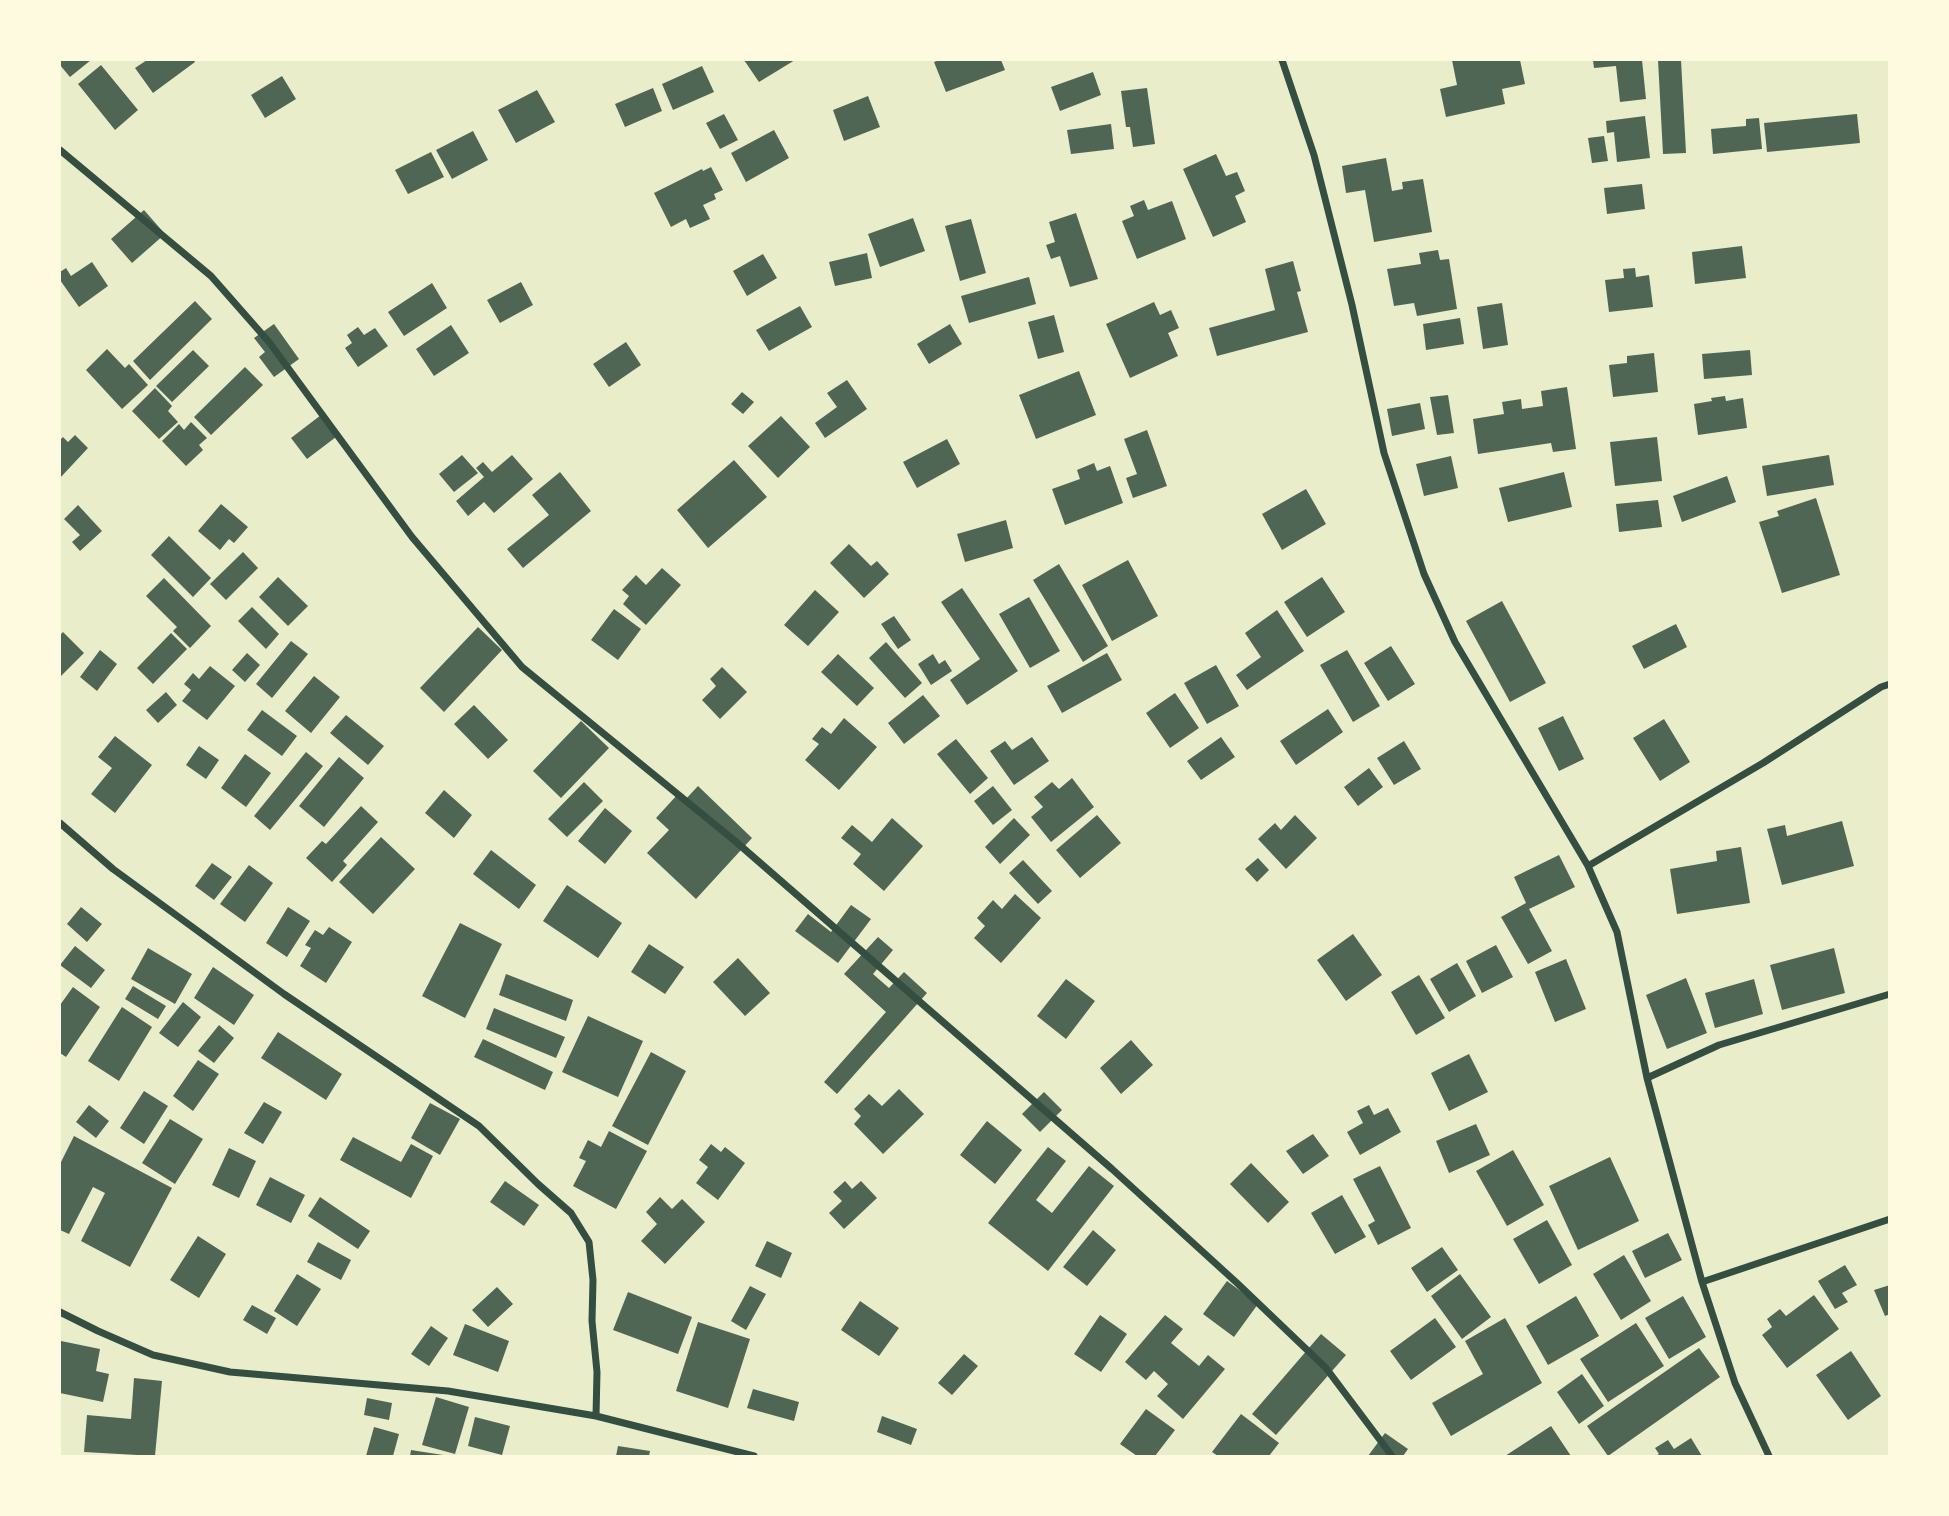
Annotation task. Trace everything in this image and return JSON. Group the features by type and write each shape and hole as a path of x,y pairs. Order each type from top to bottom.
{"street":[{"path":"1282,60 1314,155 1352,305 1384,453 1424,574 1455,642 1588,866 1618,932 1647,1077 1702,1282 1735,1383 1769,1457"},
{"path":"60,150 211,276 269,342 412,537 522,667 735,841 1199,1248 1326,1368 1392,1457"},
{"path":"1588,866 1763,763 1889,684"},
{"path":"60,823 113,869 284,994 479,1126 570,1213 589,1242 597,1372 596,1416"},
{"path":"1647,1077 1719,1045 1889,993"},
{"path":"1702,1282 1889,1219"},
{"path":"60,1312 153,1355 230,1371 448,1391 596,1416 727,1454 754,1457"}],"building":[{"path":"60,60 91,60 70,77 60,65"},
{"path":"147,60 195,62 153,93 135,68"},
{"path":"744,60 795,60 759,82"},
{"path":"1001,60 1005,70 946,92 934,62"},
{"path":"1452,60 1520,60 1525,84 1502,89 1505,104 1446,117 1440,89 1457,85"},
{"path":"1593,60 1642,60 1646,99 1620,102 1616,66 1594,68"},
{"path":"1658,60 1681,60 1686,153 1663,154"},
{"path":"101,65 138,110 115,130 78,84"},
{"path":"702,66 714,92 673,110 662,84"},
{"path":"1093,72 1101,95 1060,111 1051,87"},
{"path":"282,76 296,99 265,118 251,95"},
{"path":"653,88 662,111 625,127 615,104"},
{"path":"1147,88 1155,144 1133,147 1130,127 1126,127 1121,91"},
{"path":"537,90 555,122 516,143 498,110"},
{"path":"868,96 880,127 844,141 833,110"},
{"path":"724,114 738,140 720,149 706,123"},
{"path":"1857,114 1860,143 1767,152 1764,123"},
{"path":"1645,116 1650,158 1617,162 1614,132 1607,133 1606,121"},
{"path":"1759,118 1762,149 1713,154 1711,129 1746,126 1746,119"},
{"path":"1111,124 1114,149 1071,154 1067,130"},
{"path":"774,130 789,158 746,182 731,153"},
{"path":"473,131 488,160 452,179 436,150"},
{"path":"1604,136 1608,161 1592,163 1588,138"},
{"path":"431,152 444,177 408,194 395,170"},
{"path":"1216,154 1226,176 1237,172 1245,191 1235,196 1246,222 1213,237 1183,169"},
{"path":"1386,158 1392,191 1403,189 1402,182 1423,179 1432,232 1374,242 1365,190 1346,193 1342,166"},
{"path":"711,167 723,190 714,194 716,199 703,205 710,219 690,228 686,219 671,227 654,193"},
{"path":"1642,184 1645,209 1607,214 1604,188"},
{"path":"1144,200 1148,210 1172,201 1186,239 1137,259 1122,221 1134,216 1130,206"},
{"path":"144,210 165,234 132,263 111,239"},
{"path":"1076,213 1098,279 1070,287 1060,256 1051,259 1046,245 1055,242 1049,222"},
{"path":"913,218 925,251 880,267 868,234"},
{"path":"971,219 986,273 960,281 945,226"},
{"path":"1742,246 1746,278 1695,284 1692,252"},
{"path":"1438,250 1440,260 1449,259 1457,309 1417,316 1414,303 1394,306 1387,269 1421,264 1419,253"},
{"path":"867,253 872,278 835,286 829,262"},
{"path":"763,254 777,278 747,296 733,271"},
{"path":"1293,261 1301,291 1297,292 1308,332 1217,356 1209,328 1275,310 1265,269"},
{"path":"92,262 108,286 79,307 60,280 60,272 66,268 71,276"},
{"path":"1635,268 1636,277 1649,275 1653,307 1609,312 1605,280 1624,278 1623,269"},
{"path":"1029,277 1036,304 969,323 961,296"},
{"path":"521,282 533,305 500,323 487,300"},
{"path":"432,283 447,308 404,336 388,312"},
{"path":"195,301 212,319 150,380 133,361"},
{"path":"1154,302 1160,315 1171,310 1179,328 1168,333 1178,356 1130,378 1106,324"},
{"path":"1502,303 1508,345 1483,349 1477,307"},
{"path":"800,306 812,327 769,351 756,330"},
{"path":"1054,315 1064,352 1038,359 1028,322"},
{"path":"1460,318 1464,344 1426,350 1423,324"},
{"path":"274,324 299,359 274,377 259,357 265,352 254,338"},
{"path":"950,324 962,344 929,364 917,344"},
{"path":"451,325 469,353 434,376 416,349"},
{"path":"358,327 364,335 375,328 388,346 358,367 345,348 352,343 347,335"},
{"path":"626,342 641,365 609,387 593,364"},
{"path":"107,349 125,368 129,364 148,385 122,409 86,370"},
{"path":"193,350 209,366 172,402 156,386"},
{"path":"1750,350 1752,375 1704,379 1702,354"},
{"path":"1654,353 1658,392 1613,397 1609,365 1627,363 1627,356"},
{"path":"245,367 263,385 211,435 194,417"},
{"path":"1079,371 1096,415 1036,439 1019,395"},
{"path":"847,380 867,409 825,438 815,423 837,407 827,393"},
{"path":"1567,387 1576,449 1553,452 1551,443 1478,454 1473,419 1504,414 1502,402 1521,399 1522,409 1543,406 1541,391"},
{"path":"155,388 172,406 168,411 178,422 159,439 132,411"},
{"path":"742,392 754,402 743,414 731,404"},
{"path":"1448,395 1454,433 1437,435 1430,397"},
{"path":"1725,396 1726,401 1743,398 1747,428 1698,435 1694,404"},
{"path":"1420,403 1425,429 1392,436 1387,409"},
{"path":"321,415 336,437 307,459 291,438"},
{"path":"781,416 810,447 778,478 748,446"},
{"path":"191,422 207,438 199,445 203,450 186,466 162,441 179,424 184,430"},
{"path":"1147,430 1167,486 1133,498 1126,478 1137,474 1124,439"},
{"path":"75,435 88,448 60,478 60,440 63,437 68,442"},
{"path":"1657,437 1662,481 1615,486 1610,442"},
{"path":"947,439 960,464 917,488 903,462"},
{"path":"462,455 478,473 454,492 439,474"},
{"path":"512,455 533,479 494,513 484,502 468,516 456,501 484,477 476,468 483,462 492,472"},
{"path":"1829,455 1834,485 1767,496 1762,466"},
{"path":"1451,456 1458,488 1424,496 1416,464"},
{"path":"734,460 767,497 708,548 677,510"},
{"path":"1094,463 1097,471 1110,466 1123,503 1065,525 1052,489 1080,479 1077,470"},
{"path":"560,472 591,511 523,568 507,549 549,515 532,495"},
{"path":"1564,472 1572,507 1508,522 1499,488"},
{"path":"1727,476 1736,502 1682,522 1673,496"},
{"path":"1306,489 1326,524 1282,550 1262,514"},
{"path":"1816,498 1840,575 1782,593 1759,522 1779,516 1777,511"},
{"path":"1658,500 1662,527 1619,532 1616,504"},
{"path":"221,504 248,527 234,543 229,539 220,550 198,531"},
{"path":"78,505 102,531 80,551 72,542 80,535 64,519"},
{"path":"1006,520 1013,548 965,562 957,534"},
{"path":"169,536 211,578 193,597 151,555"},
{"path":"849,544 871,566 877,561 889,574 864,598 830,563"},
{"path":"243,552 258,568 226,600 210,584"},
{"path":"1128,560 1158,616 1112,641 1082,585"},
{"path":"1059,564 1108,646 1083,662 1033,580"},
{"path":"662,568 681,585 646,625 623,604 629,596 622,590 636,575 646,585"},
{"path":"278,577 308,606 288,626 259,597"},
{"path":"1322,577 1345,612 1307,637 1284,602"},
{"path":"164,578 211,626 190,648 173,631 177,627 146,596"},
{"path":"962,588 1018,671 967,705 950,680 980,659 941,602"},
{"path":"815,590 839,612 808,646 784,625"},
{"path":"1029,597 1060,651 1030,668 999,614"},
{"path":"1502,601 1546,683 1510,702 1466,621"},
{"path":"252,607 279,634 266,649 238,621"},
{"path":"614,609 641,629 618,660 591,640"},
{"path":"1277,610 1304,651 1247,690 1236,675 1261,657 1245,633"},
{"path":"894,616 911,640 898,649 881,624"},
{"path":"1676,624 1687,647 1644,669 1632,646"},
{"path":"478,627 502,650 444,712 420,688"},
{"path":"63,632 84,653 60,677 60,635"},
{"path":"171,633 187,649 153,684 137,668"},
{"path":"291,641 308,654 272,698 256,684"},
{"path":"886,642 922,683 905,698 869,658"},
{"path":"1391,646 1415,684 1388,701 1364,663"},
{"path":"100,650 117,664 97,691 80,677"},
{"path":"1347,650 1380,706 1353,722 1320,665"},
{"path":"247,653 260,665 245,682 232,670"},
{"path":"1107,653 1122,680 1062,713 1047,686"},
{"path":"838,654 874,688 857,706 821,672"},
{"path":"933,654 939,664 945,660 952,671 931,685 918,664"},
{"path":"1216,665 1239,706 1207,724 1184,683"},
{"path":"210,666 235,686 207,720 182,701 191,690 184,684 193,673 199,679"},
{"path":"722,667 747,692 720,719 702,700 716,686 710,679"},
{"path":"314,676 340,697 311,733 285,711"},
{"path":"166,692 177,705 158,723 146,710"},
{"path":"1175,693 1199,728 1170,748 1146,713"},
{"path":"923,695 940,716 904,744 888,723"},
{"path":"474,705 508,740 488,759 454,724"},
{"path":"1328,709 1343,732 1296,765 1280,741"},
{"path":"262,710 297,736 282,756 247,730"},
{"path":"346,715 384,746 368,765 330,733"},
{"path":"1563,716 1584,759 1559,771 1538,728"},
{"path":"844,718 877,747 839,790 805,760 819,744 812,739 822,727 831,734"},
{"path":"1664,719 1690,762 1660,781 1633,738"},
{"path":"581,721 609,748 561,798 533,771"},
{"path":"115,736 152,765 115,813 91,794 112,768 98,757"},
{"path":"1032,737 1049,761 1014,785 990,751 1005,741 1012,750"},
{"path":"1221,737 1235,757 1201,780 1187,761"},
{"path":"956,739 988,778 970,794 937,754"},
{"path":"1404,741 1421,769 1394,785 1377,758"},
{"path":"199,746 219,760 206,779 186,765"},
{"path":"306,752 323,766 270,830 254,816"},
{"path":"245,754 271,773 246,807 221,788"},
{"path":"339,757 364,778 324,827 299,806"},
{"path":"1369,768 1383,787 1358,806 1344,787"},
{"path":"1072,778 1094,807 1051,842 1031,817 1043,807 1034,797 1052,782 1059,789"},
{"path":"584,782 603,801 567,837 548,819"},
{"path":"698,786 752,838 696,899 647,853 669,830 656,818 678,794 684,801"},
{"path":"993,786 1012,810 993,825 974,801"},
{"path":"444,790 472,815 454,838 425,813"},
{"path":"361,806 378,822 343,861 347,865 332,882 306,858 322,841 326,844"},
{"path":"605,808 632,831 605,864 578,841"},
{"path":"1097,815 1121,843 1080,878 1056,850"},
{"path":"1295,815 1317,838 1286,869 1258,839 1275,823 1281,830"},
{"path":"892,818 923,846 884,891 853,864 861,854 841,838 852,825 872,842"},
{"path":"1014,818 1030,835 1000,864 985,847"},
{"path":"1842,821 1854,866 1782,885 1767,829 1785,825 1787,836"},
{"path":"381,837 415,869 373,914 339,882"},
{"path":"1741,847 1750,903 1677,914 1670,869 1717,861 1716,851"},
{"path":"491,850 536,885 519,909 473,874"},
{"path":"1559,855 1575,887 1529,909 1552,951 1528,964 1501,917 1526,903 1514,877"},
{"path":"1258,858 1269,870 1257,882 1245,869"},
{"path":"1023,860 1052,891 1038,904 1009,873"},
{"path":"212,863 232,877 214,900 195,886"},
{"path":"249,865 273,883 245,922 220,904"},
{"path":"567,885 622,923 598,958 543,921"},
{"path":"1015,894 1041,918 1001,963 974,938 985,926 977,918 993,900 1002,909"},
{"path":"851,905 871,919 838,963 795,931 808,914 831,932"},
{"path":"81,907 102,924 87,942 67,924"},
{"path":"288,907 310,921 287,957 266,943"},
{"path":"460,923 502,944 465,1018 422,996"},
{"path":"329,927 352,942 326,983 300,966 311,948 305,945 315,930 323,935"},
{"path":"1353,934 1382,975 1346,1001 1317,960"},
{"path":"878,937 893,950 873,974 889,988 904,972 927,993 837,1094 824,1082 886,1012 844,974"},
{"path":"649,944 684,967 665,994 631,972"},
{"path":"1496,945 1513,977 1482,993 1466,961"},
{"path":"75,946 105,970 91,988 60,965"},
{"path":"148,948 192,974 175,1004 131,979"},
{"path":"1834,948 1845,993 1782,1010 1770,965"},
{"path":"738,958 770,993 745,1016 713,982"},
{"path":"1566,959 1586,1009 1555,1022 1535,972"},
{"path":"1457,963 1476,996 1449,1012 1430,979"},
{"path":"213,967 254,995 234,1025 194,998"},
{"path":"506,974 573,1000 566,1021 499,995"},
{"path":"1419,975 1445,1018 1416,1035 1391,992"},
{"path":"1686,978 1707,1033 1667,1049 1646,995"},
{"path":"1066,979 1095,1001 1066,1039 1037,1016"},
{"path":"1754,979 1763,1014 1715,1028 1705,993"},
{"path":"133,986 166,1006 158,1019 125,999"},
{"path":"73,987 100,1007 66,1057 60,1053 60,1005"},
{"path":"183,1002 201,1017 178,1047 159,1033"},
{"path":"122,1007 152,1027 119,1081 88,1061"},
{"path":"494,1008 565,1037 556,1058 486,1029"},
{"path":"588,1016 643,1041 618,1097 562,1072"},
{"path":"219,1025 234,1038 214,1063 198,1051"},
{"path":"278,1032 342,1074 326,1100 261,1058"},
{"path":"483,1039 553,1072 545,1090 474,1057"},
{"path":"1131,1040 1153,1065 1121,1094 1100,1068"},
{"path":"651,1052 686,1071 648,1145 612,1126"},
{"path":"1469,1054 1488,1092 1449,1111 1431,1073"},
{"path":"198,1060 219,1074 193,1111 173,1096"},
{"path":"899,1089 924,1114 883,1154 854,1124 861,1116 854,1109 869,1094 882,1106"},
{"path":"144,1091 168,1106 144,1144 120,1128"},
{"path":"1044,1092 1062,1110 1040,1132 1022,1114"},
{"path":"264,1102 282,1112 263,1144 244,1133"},
{"path":"430,1103 460,1119 440,1155 411,1138"},
{"path":"89,1105 109,1121 96,1138 76,1122"},
{"path":"1369,1105 1374,1115 1388,1108 1401,1132 1360,1155 1347,1132 1363,1123 1357,1111"},
{"path":"170,1119 203,1139 175,1184 142,1163"},
{"path":"987,1121 1022,1150 995,1184 960,1155"},
{"path":"1476,1124 1490,1155 1449,1173 1436,1141"},
{"path":"609,1131 647,1151 616,1209 573,1186 586,1161 579,1158 588,1140 601,1147"},
{"path":"1313,1134 1329,1156 1303,1174 1286,1151"},
{"path":"74,1136 172,1188 130,1267 81,1241 105,1193 93,1187 69,1234 60,1230 60,1164"},
{"path":"353,1137 401,1162 411,1144 433,1156 411,1198 340,1160"},
{"path":"711,1144 721,1152 725,1147 745,1163 718,1200 696,1183 708,1167 699,1160"},
{"path":"1048,1147 1066,1161 1036,1200 1052,1213 1089,1166 1114,1186 1048,1271 988,1223"},
{"path":"229,1148 256,1161 239,1198 212,1185"},
{"path":"1513,1150 1544,1205 1507,1226 1476,1171"},
{"path":"1610,1157 1639,1221 1578,1250 1549,1186"},
{"path":"1251,1163 1289,1202 1268,1223 1230,1184"},
{"path":"1380,1166 1411,1228 1378,1245 1368,1225 1375,1221 1353,1179"},
{"path":"270,1177 305,1195 291,1223 256,1205"},
{"path":"505,1181 539,1205 524,1226 490,1202"},
{"path":"845,1181 852,1189 861,1181 877,1198 844,1229 829,1213 842,1201 833,1192"},
{"path":"1342,1195 1366,1237 1335,1254 1311,1213"},
{"path":"320,1197 370,1231 358,1249 308,1216"},
{"path":"660,1197 672,1209 682,1199 705,1222 665,1264 641,1241 657,1224 646,1212"},
{"path":"1547,1220 1572,1265 1539,1284 1513,1239"},
{"path":"1093,1230 1116,1250 1087,1286 1063,1267"},
{"path":"1668,1233 1682,1260 1645,1278 1632,1251"},
{"path":"198,1236 226,1254 199,1298 170,1280"},
{"path":"767,1241 792,1253 781,1278 755,1266"},
{"path":"318,1242 351,1260 341,1280 307,1262"},
{"path":"1442,1247 1458,1270 1427,1292 1411,1268"},
{"path":"1624,1255 1651,1301 1621,1320 1593,1274"},
{"path":"1845,1265 1857,1285 1842,1293 1848,1302 1835,1309 1818,1281"},
{"path":"297,1274 321,1289 297,1326 274,1311"},
{"path":"1460,1274 1491,1317 1462,1339 1431,1296"},
{"path":"1227,1281 1258,1304 1234,1337 1203,1314"},
{"path":"1890,1285 1890,1314 1885,1316 1874,1290"},
{"path":"750,1286 766,1294 746,1330 731,1321"},
{"path":"497,1287 513,1304 488,1327 472,1310"},
{"path":"628,1292 692,1317 678,1354 613,1330"},
{"path":"1814,1295 1839,1329 1787,1368 1762,1335 1772,1327 1767,1319 1780,1309 1786,1316"},
{"path":"1576,1296 1599,1336 1548,1365 1526,1326"},
{"path":"1683,1296 1706,1337 1669,1359 1645,1318"},
{"path":"860,1301 899,1328 879,1356 841,1330"},
{"path":"252,1305 276,1318 267,1334 243,1320"},
{"path":"1100,1315 1127,1334 1101,1372 1074,1354"},
{"path":"1165,1315 1183,1329 1171,1343 1199,1366 1208,1355 1225,1369 1183,1419 1157,1396 1168,1384 1154,1371 1146,1380 1125,1362"},
{"path":"1435,1318 1456,1347 1411,1380 1390,1351"},
{"path":"1505,1318 1542,1383 1451,1436 1432,1403 1483,1374 1465,1341"},
{"path":"698,1322 750,1339 728,1408 676,1391"},
{"path":"1636,1323 1664,1366 1608,1402 1580,1359"},
{"path":"465,1324 509,1341 498,1372 453,1355"},
{"path":"431,1326 448,1338 429,1366 411,1354"},
{"path":"1321,1334 1346,1355 1276,1435 1252,1414"},
{"path":"61,1341 100,1349 96,1371 109,1374 103,1402 60,1393"},
{"path":"1699,1348 1720,1377 1608,1456 1587,1426"},
{"path":"1851,1351 1881,1396 1848,1420 1816,1375"},
{"path":"964,1354 978,1366 952,1395 938,1383"},
{"path":"1582,1374 1604,1406 1579,1424 1557,1392"},
{"path":"134,1378 162,1381 155,1456 84,1452 87,1415 131,1419"},
{"path":"753,1389 799,1402 794,1421 747,1408"},
{"path":"436,1397 469,1407 455,1454 422,1445"},
{"path":"367,1398 392,1403 389,1420 364,1415"},
{"path":"1146,1409 1175,1430 1155,1456 1137,1456 1120,1444"},
{"path":"1241,1414 1279,1443 1269,1456 1218,1456 1212,1452"},
{"path":"882,1416 917,1429 911,1445 877,1432"},
{"path":"475,1417 510,1426 502,1455 468,1446"},
{"path":"1551,1426 1571,1456 1505,1456"},
{"path":"374,1427 399,1434 393,1456 366,1456"},
{"path":"1385,1433 1408,1449 1403,1456 1368,1456"},
{"path":"1691,1438 1702,1456 1655,1456 1659,1454 1655,1448 1668,1440 1674,1449"},
{"path":"618,1446 650,1451 649,1456 616,1456"},
{"path":"411,1450 443,1455 443,1456 410,1456"}]}
